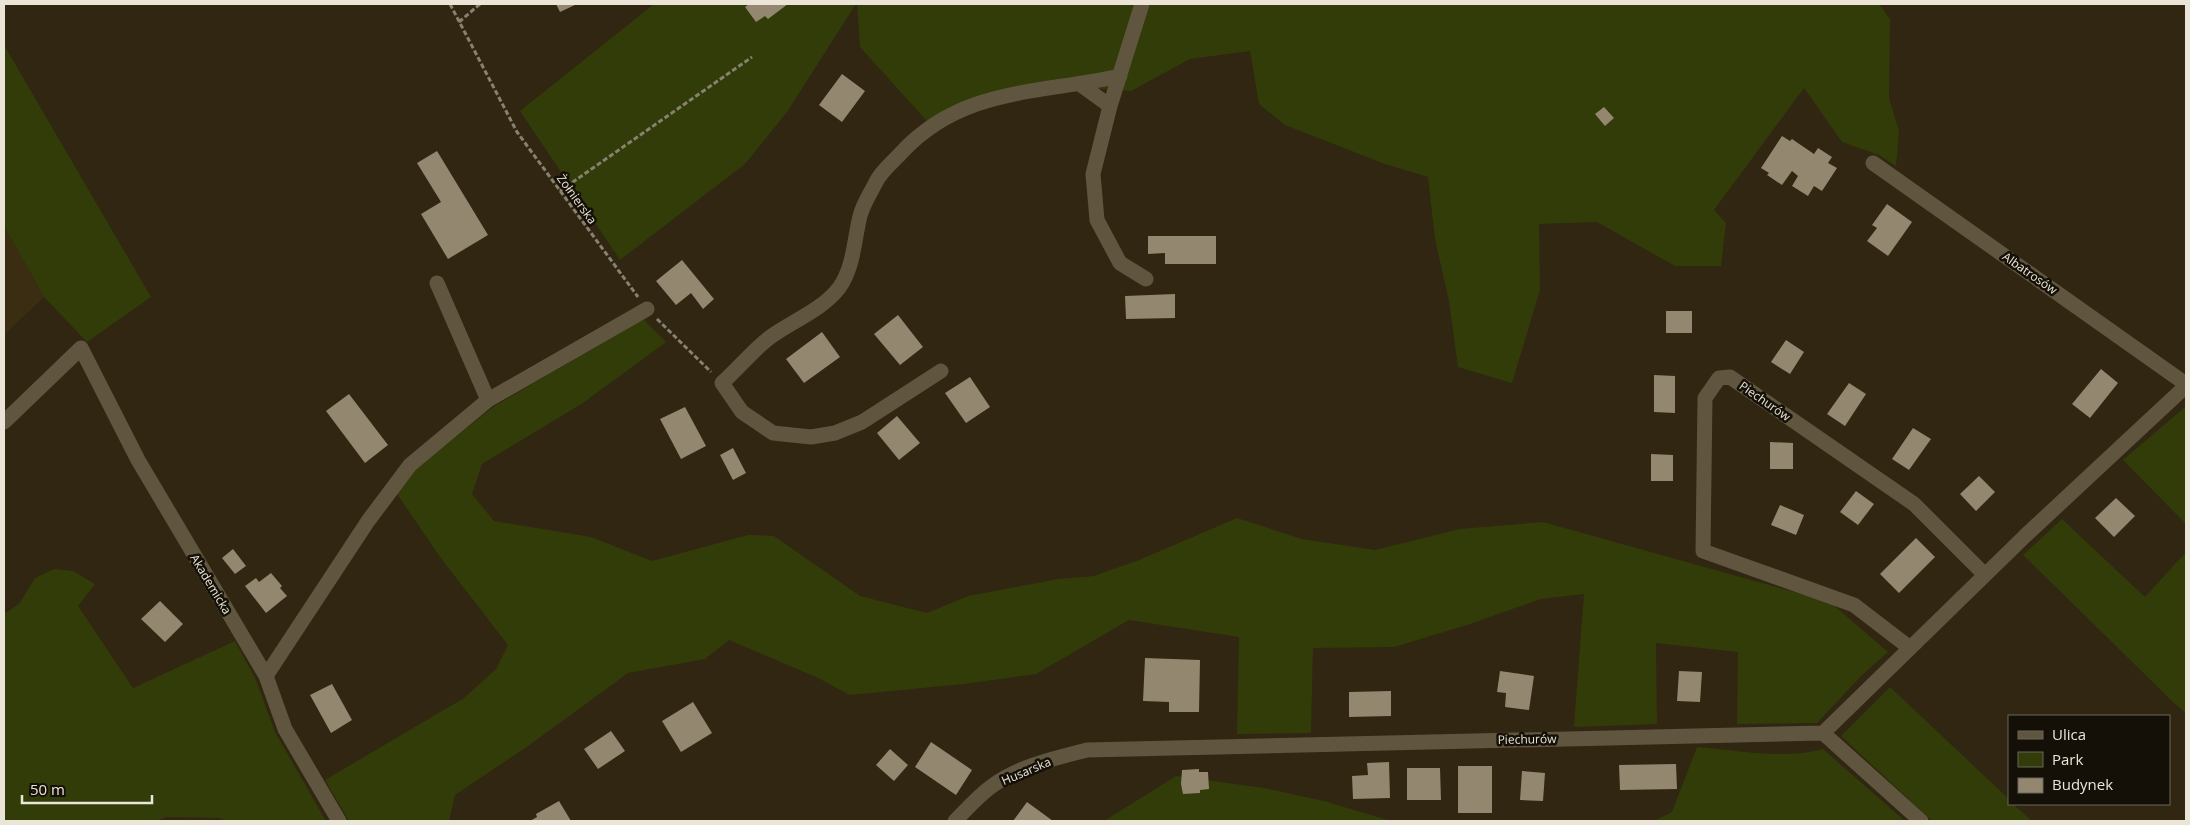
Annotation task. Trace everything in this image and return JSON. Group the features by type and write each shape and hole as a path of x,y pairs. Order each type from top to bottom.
{"street":[{"path":"1142,4 1110,106 1093,174 1096,220 1120,263 1146,279"},
{"path":"941,370 862,422 835,432 811,437 773,433 742,412 722,383 768,339 822,305 839,287 850,265 861,214 877,179 908,145 938,120 975,103 1028,90 1082,84 1120,76"},
{"path":"1082,84 1110,106"},
{"name":"Albatrosów","path":"1873,163 2186,385"},
{"path":"437,283 488,400"},
{"path":"266,676 368,520 410,464 488,400 647,309"},
{"name":"Akademicka","path":"4,422 81,348 138,460 266,676 285,729 339,821"},
{"name":"Piechurów","path":"1910,648 1854,605 1703,551 1705,398 1719,378 1730,377 1914,504 1984,576"},
{"path":"1921,821 1823,733 1984,576 2186,385"},
{"name":"Piechurów","path":"1110,748 1823,733"},
{"name":"Husarska","path":"955,821 979,796 1010,775 1064,756 1087,750 1110,748"}],"path":[{"name":"Żołnierska","path":"450,4 517,132 647,309 722,383"},
{"path":"460,22 480,4"},
{"path":"560,191 752,57"}],"shaded area":[{"path":"4,226 44,297 4,335"}],"green space":[{"path":"654,4 856,4 787,112 745,164 620,260 520,111"},
{"path":"857,4 1879,4 1890,19 1889,98 1899,131 1896,166 1879,155 1842,142 1804,88 1714,210 1726,223 1721,266 1675,266 1597,222 1539,224 1540,290 1512,383 1458,367 1449,301 1435,239 1428,177 1385,164 1285,125 1259,104 1250,51 1190,59 1131,91 1030,84 935,130 860,47"},
{"path":"4,45 151,297 87,342 44,297 4,226"},
{"path":"643,319 666,342 583,403 482,464 472,494 494,521 591,537 652,561 748,535 774,536 860,596 927,613 968,596 1058,579 1094,576 1139,560 1237,518 1302,539 1375,550 1460,529 1543,522 1830,602 1888,652 1861,676 1817,723 1737,724 1738,652 1656,643 1657,724 1574,727 1584,594 1541,599 1467,625 1394,647 1313,648 1311,733 1237,734 1239,637 1129,620 1036,674 964,684 850,695 816,677 729,640 705,659 628,673 531,744 455,795 449,821 349,821 325,780 464,698 496,669 508,645 440,557 397,494 416,469 493,407"},
{"path":"2186,406 2186,524 2123,460"},
{"path":"2062,519 2145,597 2186,552 2186,713 2023,555"},
{"path":"54,569 73,571 95,584 78,606 133,688 235,641 256,680 275,732 326,821 226,821 219,818 166,817 157,821 4,821 4,614 19,604 35,578"},
{"path":"1890,687 2008,798 2008,805 2014,805 2032,821 1932,821 1841,736"},
{"path":"1697,747 1777,754 1792,754 1823,749 1905,821 1654,821 1672,812"},
{"path":"1176,776 1264,788 1324,801 1391,821 1104,821"}],"building":[{"path":"556,4 577,4 560,12"},
{"path":"749,4 788,4 768,19 765,16 756,22 745,7"},
{"path":"842,74 865,91 842,122 819,105"},
{"path":"1604,107 1614,118 1605,126 1595,114"},
{"path":"1782,136 1790,141 1792,139 1814,154 1818,148 1832,157 1828,163 1837,168 1822,191 1814,186 1808,196 1792,186 1798,176 1792,171 1782,185 1767,175 1769,173 1761,168"},
{"path":"437,151 488,235 448,259 421,214 441,202 417,163"},
{"path":"1887,204 1912,222 1888,256 1867,241 1877,228 1872,225"},
{"path":"1148,236 1216,236 1216,264 1165,264 1165,253 1148,254"},
{"path":"682,260 714,299 703,309 691,293 676,305 656,281"},
{"path":"1175,294 1175,318 1126,319 1125,296"},
{"path":"1666,311 1692,311 1692,333 1666,333"},
{"path":"898,315 923,347 900,365 874,334"},
{"path":"822,332 840,357 804,383 786,359"},
{"path":"1786,340 1804,352 1790,374 1771,362"},
{"path":"2101,369 2118,383 2090,418 2072,404"},
{"path":"1654,375 1675,376 1675,413 1654,412"},
{"path":"970,377 990,407 966,423 945,393"},
{"path":"1849,383 1866,394 1845,426 1827,414"},
{"path":"349,394 388,445 365,463 326,411"},
{"path":"685,407 706,446 681,459 660,419"},
{"path":"897,416 920,443 899,460 877,433"},
{"path":"1913,428 1931,439 1909,470 1892,459"},
{"path":"1770,442 1793,443 1793,469 1770,469"},
{"path":"733,448 746,473 733,480 720,455"},
{"path":"1651,454 1673,455 1673,481 1651,481"},
{"path":"1979,476 1995,492 1976,511 1960,494"},
{"path":"1856,491 1874,504 1858,525 1840,512"},
{"path":"2116,498 2135,516 2114,537 2095,518"},
{"path":"1780,505 1804,515 1796,535 1771,525"},
{"path":"1916,538 1935,557 1899,593 1880,574"},
{"path":"233,549 246,566 235,574 222,558"},
{"path":"271,573 282,586 280,588 287,596 266,613 245,586 256,578 259,582"},
{"path":"160,601 183,624 165,642 141,619"},
{"path":"1145,658 1200,660 1199,712 1169,712 1169,702 1143,701"},
{"path":"1500,671 1534,676 1529,710 1505,707 1506,693 1497,692"},
{"path":"1679,671 1702,672 1700,702 1677,701"},
{"path":"332,684 352,720 331,733 310,695"},
{"path":"1391,691 1391,716 1349,717 1349,692"},
{"path":"693,702 712,733 681,752 662,721"},
{"path":"611,731 625,751 598,769 584,749"},
{"path":"931,742 972,770 956,795 915,767"},
{"path":"890,749 908,765 894,781 876,765"},
{"path":"1389,762 1390,798 1353,799 1352,776 1368,775 1367,763"},
{"path":"1676,764 1677,789 1620,790 1619,765"},
{"path":"1458,766 1492,766 1492,813 1458,813"},
{"path":"1407,768 1440,768 1441,800 1407,800"},
{"path":"1199,769 1199,772 1208,772 1209,789 1200,790 1200,793 1183,794 1181,784 1182,770"},
{"path":"1522,771 1545,773 1543,801 1520,800"},
{"path":"559,801 571,821 530,821 537,817 536,814"},
{"path":"1027,802 1053,821 1013,821"}]}
